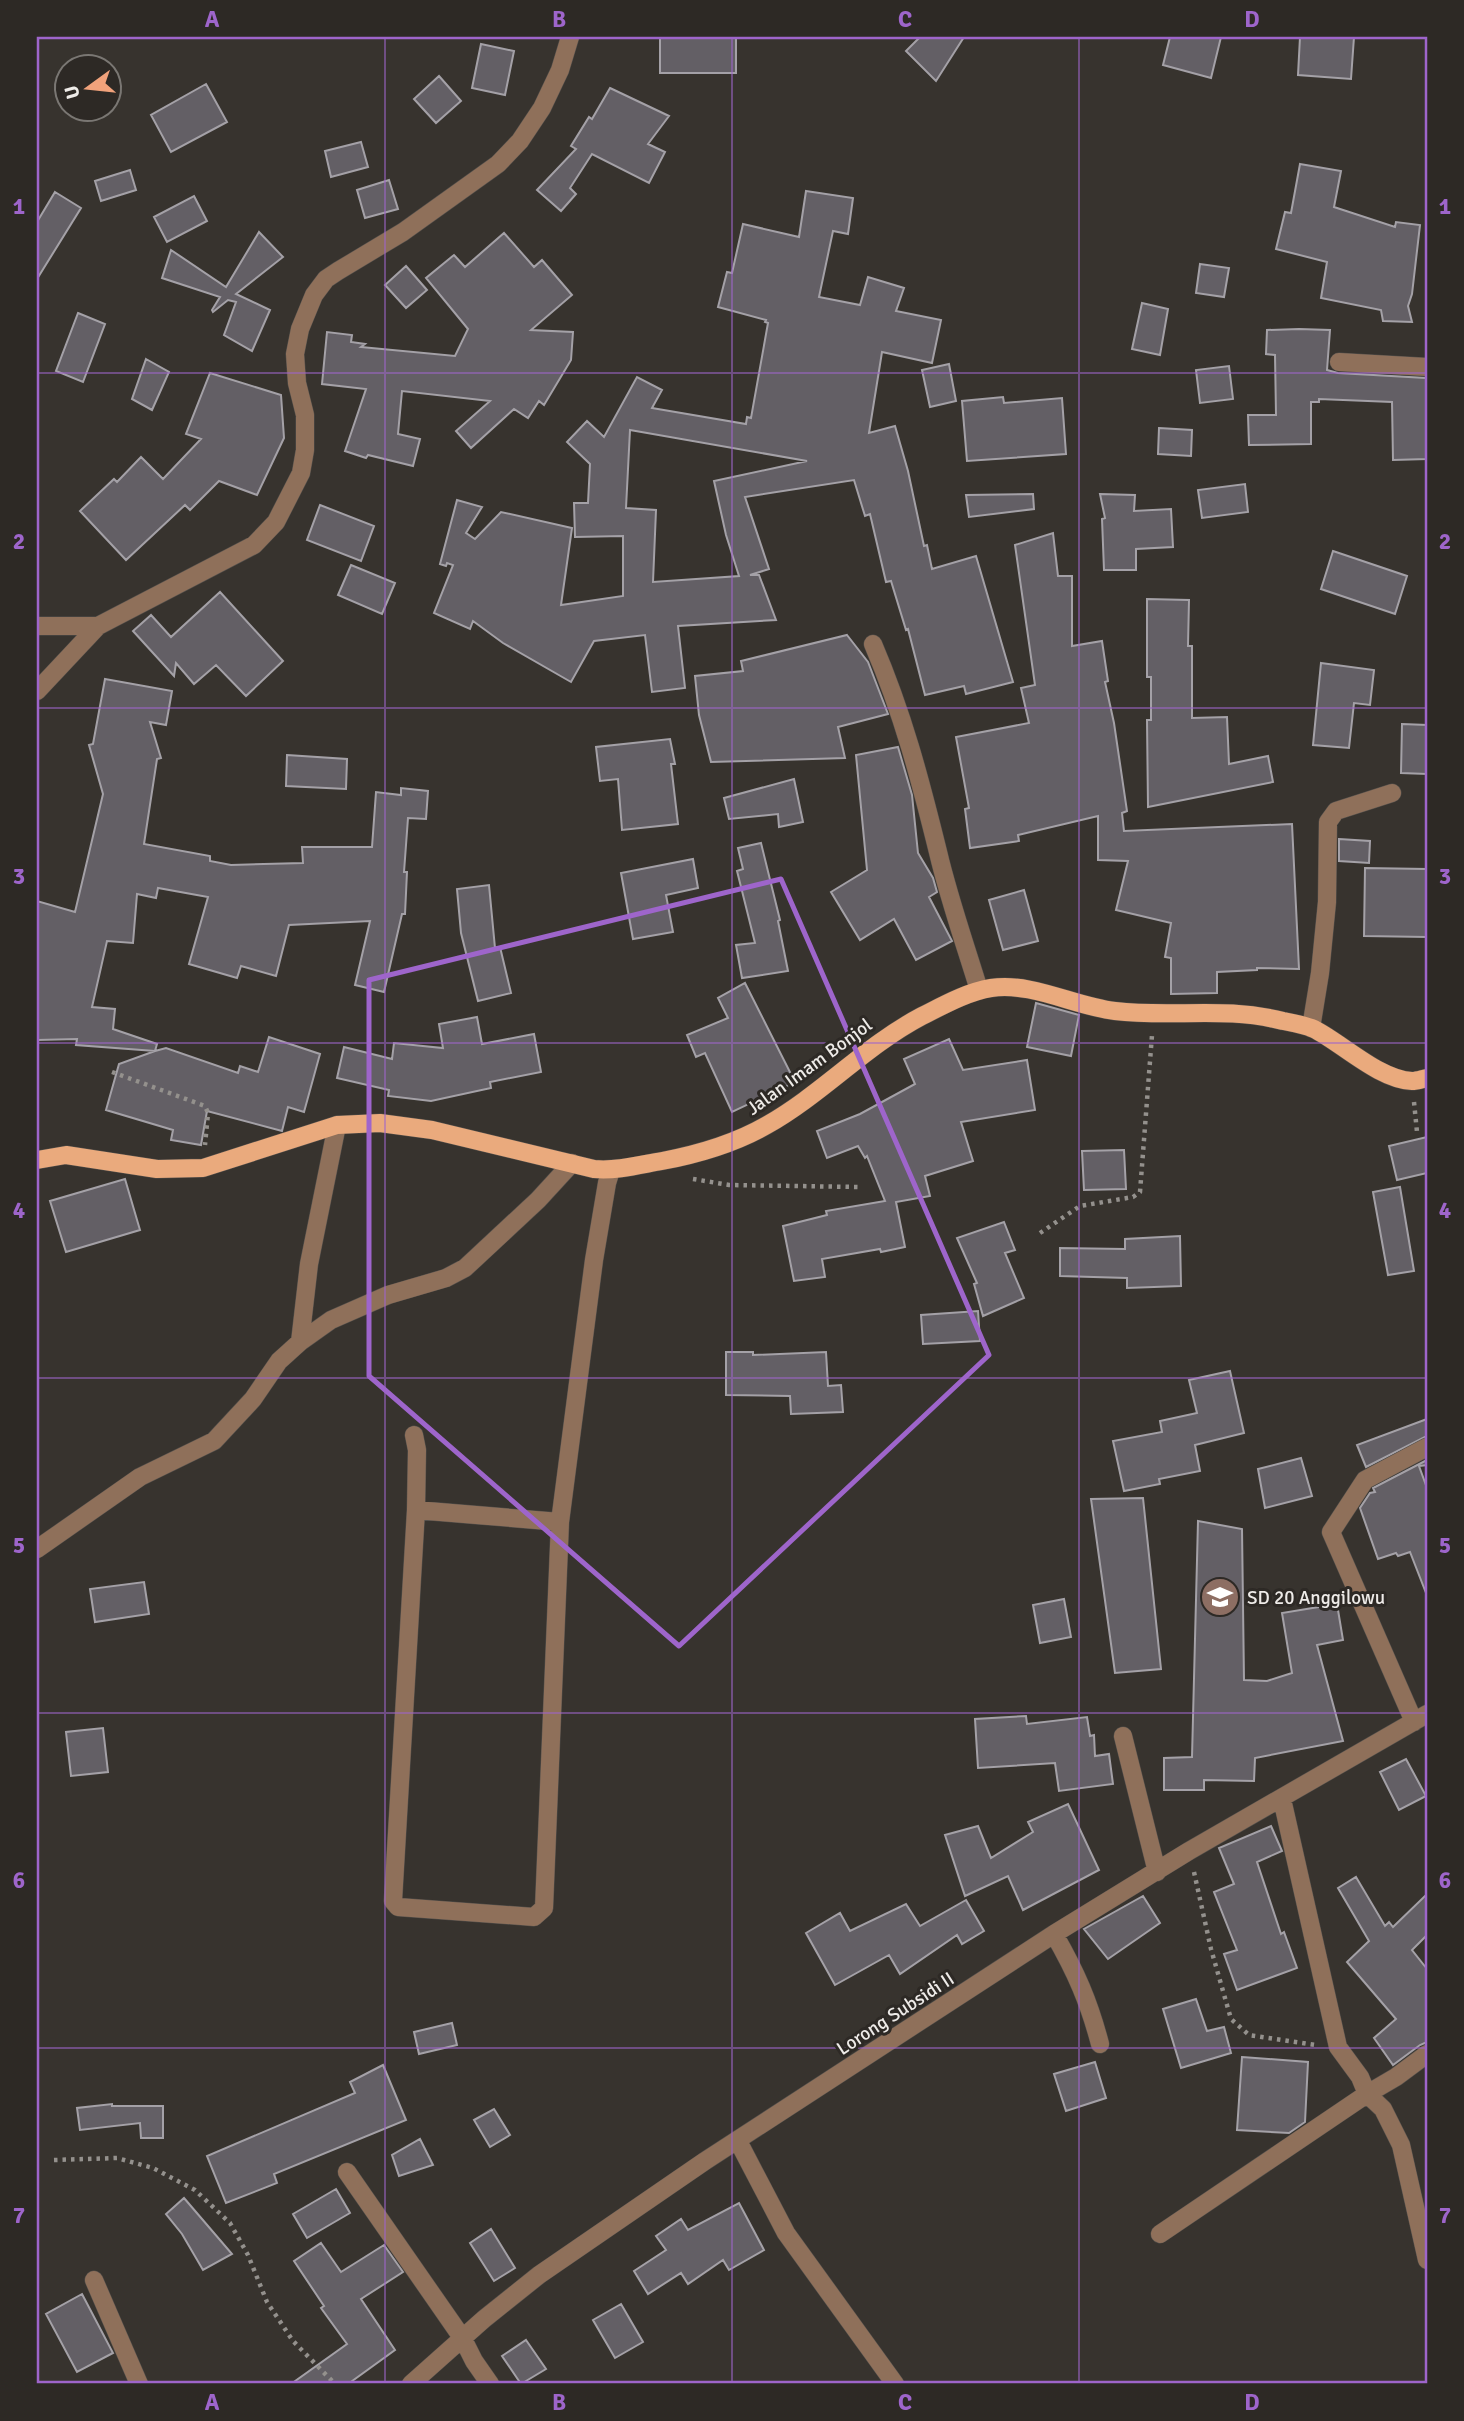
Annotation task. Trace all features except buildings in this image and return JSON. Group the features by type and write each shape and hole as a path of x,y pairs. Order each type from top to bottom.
{"main road":[{"name":"Jalan Imam Bonjol","path":"37,1160 66,1155 157,1169 203,1168 337,1125 380,1123 432,1130 611,1170 693,1156 767,1125 892,1032 979,990 998,987 1032,990 1114,1011 1227,1012 1263,1016 1311,1028 1396,1077 1420,1079"}],"street":[{"path":"37,691 98,626 254,545 276,522 301,473 305,415 296,383 295,354 300,329 314,295 326,279 403,232 498,164 520,141 542,108 560,70 570,37"},
{"path":"1339,362 1427,367"},
{"path":"37,626 98,626"},
{"path":"873,644 908,735 938,854 979,990"},
{"path":"1311,1028 1327,902 1328,822 1336,811 1392,793"},
{"path":"300,1342 309,1264 337,1125"},
{"path":"37,1549 140,1477 214,1440 253,1399 279,1361 331,1320 388,1295 446,1278 465,1268 538,1200 572,1163"},
{"path":"414,1435 417,1450 416,1510 393,1901 398,1906 534,1917 544,1908 560,1522 594,1261 611,1170"},
{"path":"1420,1718 1331,1532 1365,1480 1427,1447"},
{"path":"416,1510 560,1522"},
{"name":"Lorong Subsidi II","path":"411,2384 539,2275 738,2141 1054,1934 1189,1851 1420,1718"},
{"path":"1123,1736 1157,1872"},
{"path":"1282,1799 1338,2047 1356,2070 1367,2094 1383,2109 1401,2145 1427,2260"},
{"path":"1054,1934 1077,1974 1090,2005 1100,2044"},
{"path":"1160,2234 1427,2054"},
{"path":"738,2141 786,2233 895,2384"},
{"path":"346,2172 463,2339 490,2384"},
{"path":"94,2280 139,2384"}],"path":[{"path":"1040,1233 1080,1206 1133,1197 1140,1192 1154,1013"},
{"path":"112,1072 206,1108 203,1168"},
{"path":"1417,1132 1420,1079"},
{"path":"692,1179 729,1185 861,1187"},
{"path":"1189,1851 1211,1949 1231,2019 1249,2035 1338,2047"},
{"path":"54,2160 117,2158 153,2168 195,2190 230,2222 248,2255 267,2302 293,2341 335,2384"}],"highlighted area":[{"path":"781,879 989,1355 679,1646 369,1376 369,980"}],"place":[{"name":"SD 20 Anggilowu","path":"1220,1597"}]}
